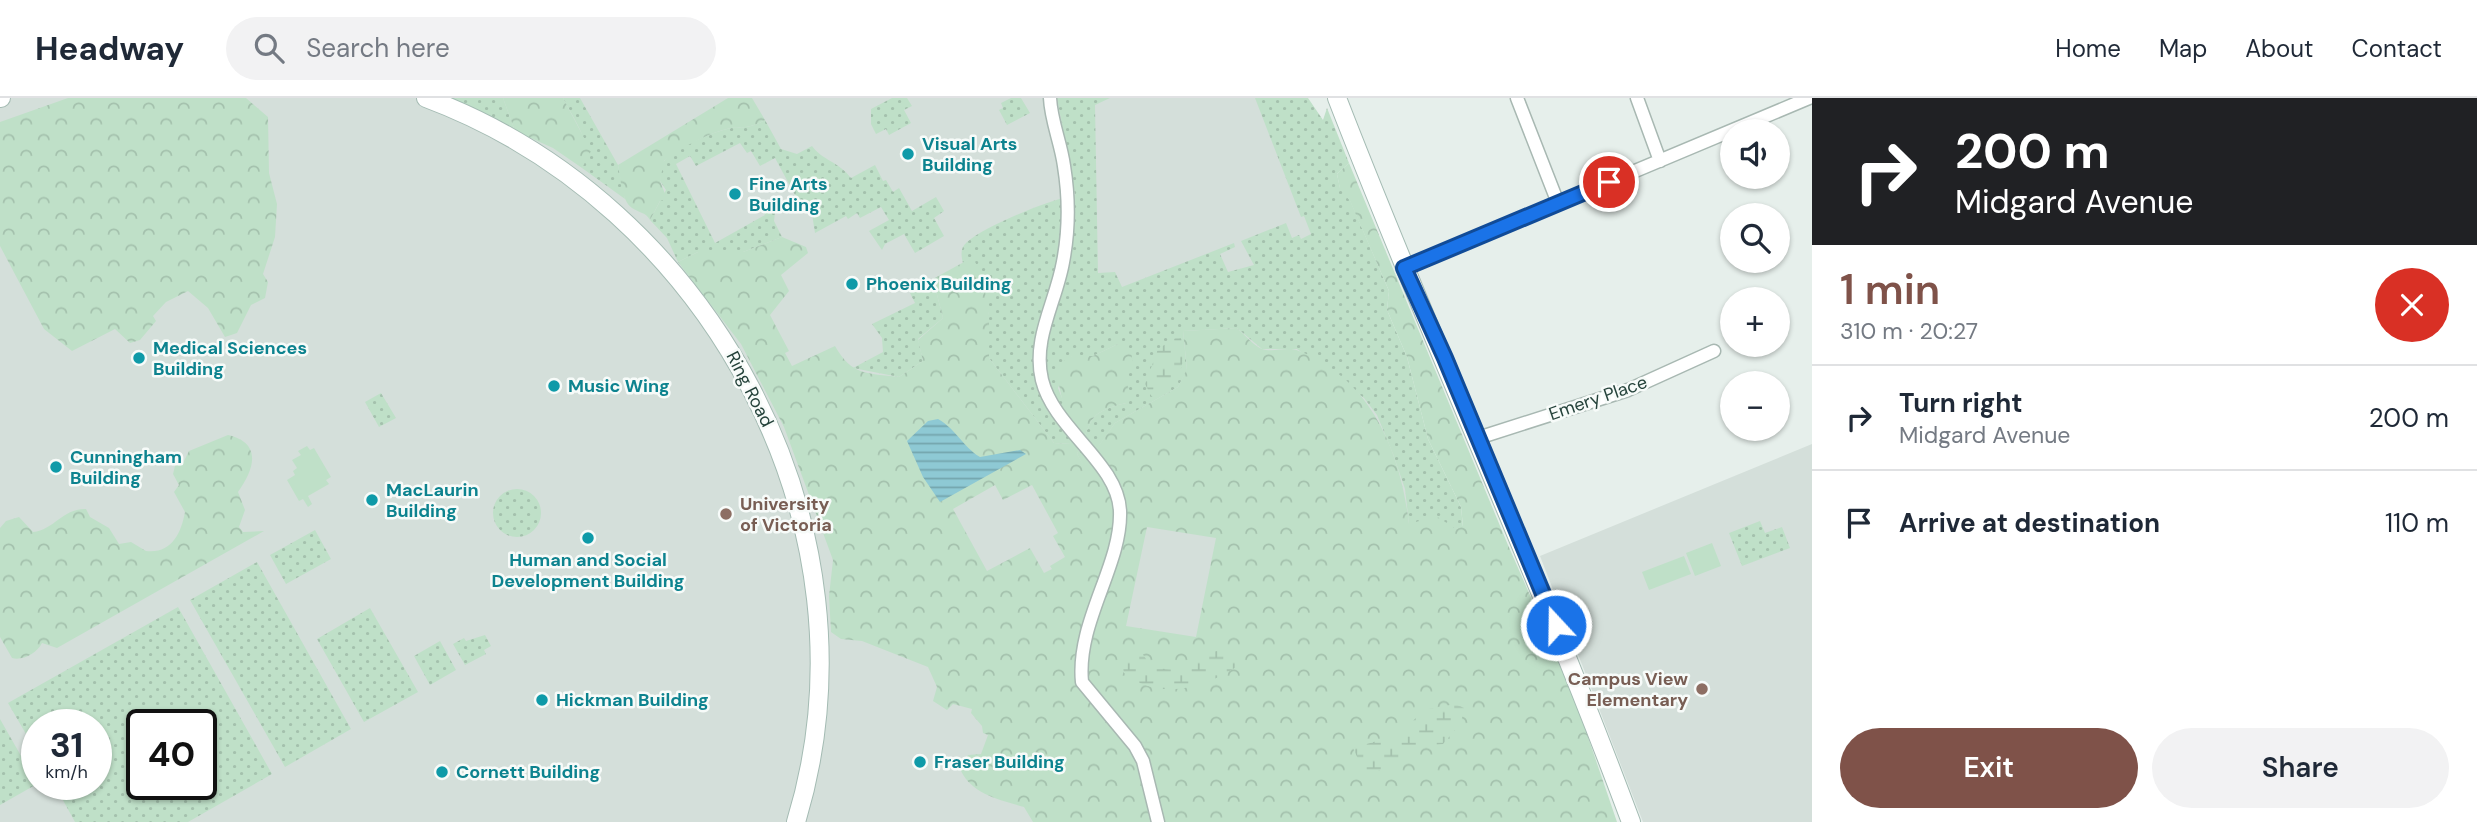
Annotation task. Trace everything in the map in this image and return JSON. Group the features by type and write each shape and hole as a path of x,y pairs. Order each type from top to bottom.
{"street":[{"name":"Ring Road","path":"426,98 478,120 537,152 618,214 649,243 687,287 709,316 750,383 770,427 793,491 807,551 817,617 816,716 807,780 796,822"},
{"path":"1050,98 1064,165 1066,243 1060,279 1041,334 1038,355 1040,374 1054,410 1113,486 1120,513 1115,542 1083,649 1082,682 1135,746 1143,761 1157,822"},
{"path":"1337,98 1404,268 1536,576 1631,822"},
{"path":"1517,98 1558,203"},
{"path":"1637,98 1660,161"},
{"path":"1404,268 1809,98"},
{"name":"Emery Place","path":"1478,438 1628,390 1714,351"}],"shaded area":[{"name":"University of Victoria","path":"0,98 1293,98 1570,822 0,822"},
{"name":"Campus View Elementary","path":"1812,444 1812,822 1643,822 1540,556"}],"green space":[{"path":"68,98 246,98 268,117 269,173 277,204 275,237 263,274 268,282 265,298 251,305 237,333 225,337 208,308 188,291 166,302 153,316 156,321 140,340 130,343 115,329 72,351 44,329 0,246 0,122"},
{"path":"443,98 503,98 515,131"},
{"path":"503,98 563,98 591,151 582,168 553,148 515,131"},
{"path":"563,98 580,98 618,165 625,199 582,168 585,158 584,140"},
{"path":"728,98 752,98 765,120 753,126 715,133 677,152 664,161 660,181 667,199 660,201 650,220 632,208 624,194 618,165"},
{"path":"892,98 907,98 912,106 904,110 911,123 889,135 886,129 876,134 871,124 871,109"},
{"path":"1011,98 1021,98 1030,113 1007,125 999,110 1003,108 1001,103"},
{"path":"1057,98 1110,98 1095,105 1098,273 1115,272 1122,287 1234,243 1235,247 1220,254 1228,272 1254,265 1241,241 1286,223 1292,238 1299,235 1301,239 1311,234 1304,216 1301,217 1255,98 1308,98 1323,120 1327,108 1349,163 1337,174 1340,188 1350,200 1389,291 1387,310 1407,357 1428,439 1461,507 1463,527 1456,529 1409,524 1405,489 1393,454 1377,415 1364,398 1297,349 1262,349 1237,328 1183,331 1187,370 1178,387 1115,423 1084,467 1077,454 1092,420 1103,410 1126,403 1118,344 1093,356 1072,356 1058,388 1068,413 1071,444 1054,443 989,358 989,315 972,258 963,263 962,254 967,242 989,228 1035,208 1075,195"},
{"path":"765,120 781,149 797,154 812,146 851,178 875,165 883,181 886,180 893,192 899,188 912,211 936,197 944,211 934,218 944,236 915,253 904,234 885,244 882,250 869,231 889,220 881,207 860,218 857,213 848,219 846,216 815,233 812,214 795,195 775,158 760,166 751,151 747,153 740,143 696,166 690,156 676,164 715,243 765,215 760,207 777,197 774,221 782,237 743,252 698,252 678,262 667,238 650,220 666,190 660,181 661,165 680,148 698,139"},
{"path":"1349,163 1508,545 1573,693 1617,822 1033,822 1024,807 979,791 966,779 961,771 968,755 981,754 988,735 983,733 982,726 971,713 972,709 953,704 947,710 933,701 937,687 928,667 862,641 841,639 831,632 829,596 833,560 784,427 741,344 678,262 698,252 743,252 782,237 806,247 808,253 781,275 789,291 770,315 789,351 785,353 792,366 835,346 854,368 899,377 923,361 918,340 943,318 933,279 973,257 983,280 989,315 989,358 1054,443 1071,444 1056,366 1072,356 1093,356 1118,344 1131,350 1133,366 1126,377 1130,396 1126,403 1103,410 1092,419 1077,454 1084,466 1115,423 1178,387 1187,369 1183,331 1237,328 1262,349 1299,351 1324,364 1345,380 1363,399 1390,445 1399,471 1409,524 1436,516 1456,529 1463,526 1461,507 1428,439 1407,357 1387,310 1389,291 1350,201 1340,189 1337,174","holes":["995,485 1003,500 1032,485 1058,533 1053,536 1065,557 1050,566 1052,569 1044,573 1030,548 987,571 953,509","1147,527 1216,538 1196,637 1126,626"]},
{"path":"933,279 943,318 918,339 923,361 899,377 853,368 883,352 882,338 872,324 915,303 910,293"},
{"path":"1177,337 1181,339 1183,348 1179,374 1168,389 1152,397 1145,384 1158,349"},
{"path":"381,393 396,418 379,427 365,402"},
{"path":"228,435 247,444 252,458 248,475 238,492 245,510 239,527 243,532 264,531 57,648 42,643 29,655 12,658 0,637 0,528 6,521 19,517 33,532 71,512 86,509 90,517 109,528 119,544 131,542 146,551 162,549 177,535 185,512 174,492 179,485 173,474 175,466 183,463 189,451"},
{"path":"307,446 310,450 314,448 331,477 326,480 329,484 308,496 312,504 308,507 303,499 299,501 287,480 295,475 293,471 297,468 292,460 301,455 298,451"},
{"path":"517,489 534,496 541,513 534,530 517,537 500,530 493,513 500,496"},
{"path":"1760,521 1765,533 1782,527 1790,548 1742,566 1729,533"},
{"path":"315,530 331,559 286,584 270,555"},
{"path":"1712,543 1721,566 1695,576 1686,553"},
{"path":"1684,556 1691,574 1649,590 1642,572"},
{"path":"257,562 351,729 285,767 190,600"},
{"path":"178,607 272,774 188,822 75,822 63,800 112,800 112,709 21,709 21,725 8,703"},
{"path":"370,608 418,692 364,722 317,639"},
{"path":"485,635 491,646 484,650 486,654 465,665 453,644 464,638 466,641"},
{"path":"440,641 456,670 430,685 414,656"},
{"path":"1216,651 1240,651 1245,661 1216,678 1185,688 1153,687 1124,673 1122,661 1130,653 1142,653 1152,668 1178,670"},
{"path":"1455,704 1464,708 1461,723 1443,744 1420,746 1398,762 1366,776 1353,748 1401,734 1423,710"},
{"path":"0,719 21,756 21,793 0,805"}],"water":[{"path":"938,419 980,457 1020,450 1026,454 940,502 923,477 907,441 928,421"}],"place":[{"name":"Visual Arts Building","path":"908,154"},
{"name":"Fine Arts Building","path":"735,194"},
{"name":"Phoenix Building","path":"852,284"},
{"name":"Medical Sciences Building","path":"139,358"},
{"name":"Music Wing","path":"554,386"},
{"name":"Cunningham Building","path":"56,467"},
{"name":"MacLaurin Building","path":"372,500"},
{"name":"University of Victoria","path":"726,514"},
{"name":"Human and Social Development Building","path":"588,538"},
{"name":"Campus View Elementary","path":"1702,689"},
{"name":"Hickman Building","path":"542,700"},
{"name":"Fraser Building","path":"920,762"},
{"name":"Cornett Building","path":"442,772"}],"route":[{"path":"1556,625 1445,358 1404,268 1609,182"}]}
